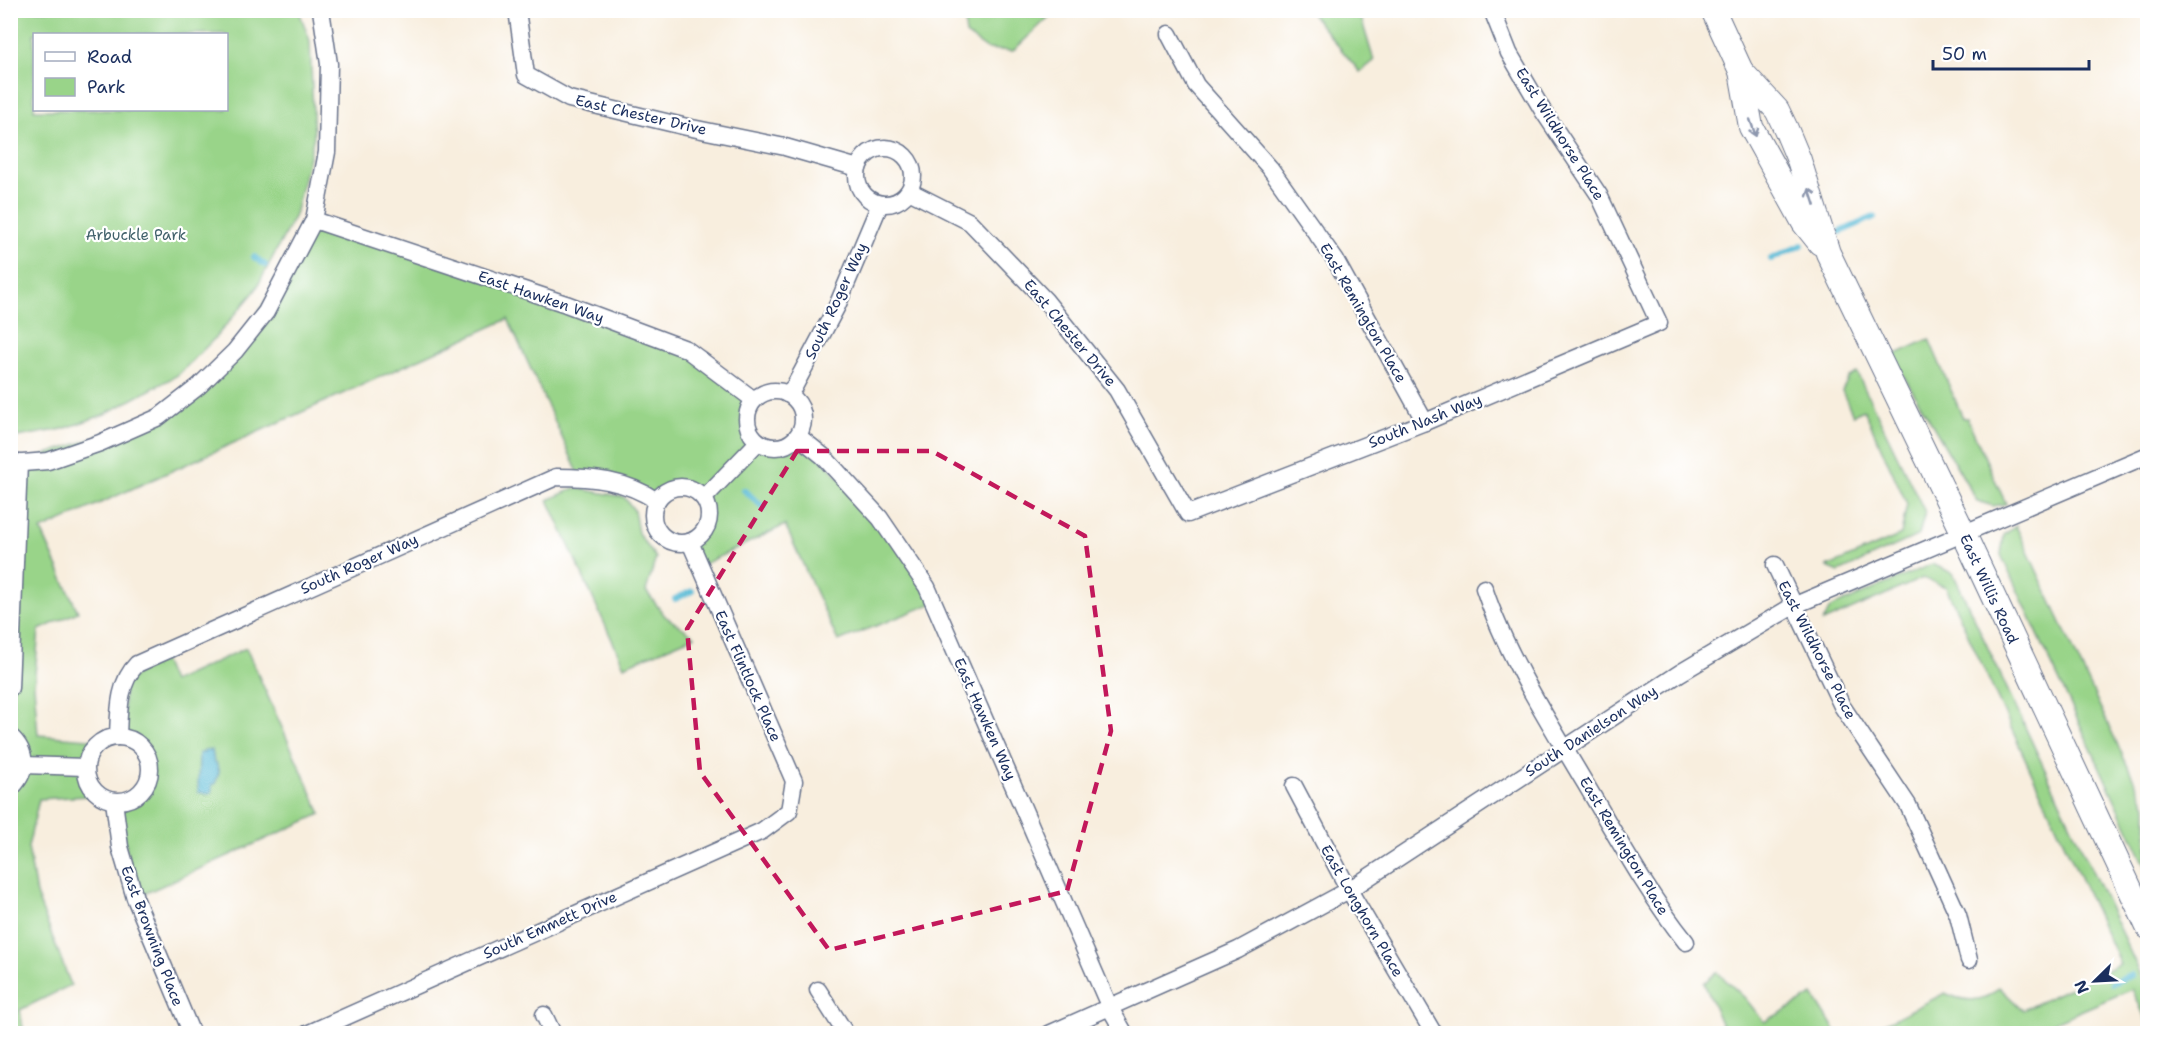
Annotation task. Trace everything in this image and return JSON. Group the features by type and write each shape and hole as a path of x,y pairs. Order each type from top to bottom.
{"street":[{"path":"10,688 15,463 48,461 100,443 159,417 199,386 235,351 266,312 314,220 327,152 329,64 321,10"},
{"name":"East Chester Drive","path":"518,10 526,75 569,99 687,128 785,147 858,168"},
{"name":"East Wildhorse Place","path":"1492,10 1515,62 1599,195 1659,323"},
{"name":"East Willis Road","path":"1713,10 1741,71 1751,127 1804,223 1828,253 1963,532 2148,927"},
{"name":"East Remington Place","path":"1169,34 1196,85 1270,168 1336,261 1425,422"},
{"path":"878,149 897,150 905,156 913,172 909,191 897,202 880,204 864,195 857,177 858,168 863,159 878,149"},
{"name":"East Chester Drive","path":"909,191 970,222 1045,300 1117,390 1188,514"},
{"name":"South Roger Way","path":"787,394 794,387 837,306 880,204"},
{"name":"East Hawken Way","path":"314,220 566,304 686,349 754,400"},
{"name":"South Nash Way","path":"1188,514 1425,422 1659,323"},
{"path":"770,392 787,394 794,398 802,412 802,428 798,436 792,442 775,448 758,442 751,435 747,417 754,400 770,392"},
{"name":"East Hawken Way","path":"798,436 823,456 880,518 927,587 1110,1008 1125,1034"},
{"path":"704,498 758,442"},
{"name":"South Danielson Way","path":"1049,1034 1238,950 1349,890 1680,673 1793,606 1963,532 2085,484 2148,455"},
{"name":"South Roger Way","path":"118,737 124,685 130,671 137,664 556,477 602,478 644,492 657,501"},
{"path":"689,488 704,498 710,515 708,524 698,538 690,542 671,542 656,529 654,510 657,501 671,489 689,488"},
{"name":"East Flintlock Place","path":"690,542 794,781 789,811"},
{"name":"East Wildhorse Place","path":"1775,566 1842,706 1908,805 1958,915 1969,960"},
{"name":"East Remington Place","path":"1484,588 1494,620 1565,749 1660,909 1686,942"},
{"path":"10,736 22,752 24,765 18,781 10,789"},
{"path":"118,737 135,741 143,748 150,768 149,778 137,795 128,800 114,801 98,795 91,787 86,767 94,747 103,740 118,737"},
{"path":"24,765 86,767"},
{"name":"East Longhorn Place","path":"1294,786 1349,890 1434,1034"},
{"name":"East Browning Place","path":"114,801 120,848 135,898 192,1034"},
{"name":"South Emmett Drive","path":"307,1034 762,831 789,811"},
{"path":"819,990 846,1034"},
{"path":"544,1015 553,1034"}],"highlighted area":[{"path":"797,451 932,451 1085,536 1111,731 1067,891 829,950 700,772 687,629"}],"green space":[{"name":"Arbuckle Park","path":"11,10 299,11 310,41 314,136 295,215 255,291 215,338 178,375 103,415 63,429 11,438"},
{"path":"963,11 1055,11 1013,51 987,49 966,34"},
{"path":"1309,11 1359,11 1374,61 1360,72"},
{"path":"314,220 686,349 754,400 748,412 748,423 757,441 766,446 776,447 787,444 798,436 880,518 934,603 838,641 785,525 700,566 690,542 703,532 709,521 708,509 703,498 683,487 670,490 657,501 580,477 508,319 41,530 78,612 39,630 34,685 38,735 103,740 92,752 86,765 88,779 97,793 88,796 39,799 28,847 36,894 71,985 20,1010 24,1034 10,1033 11,789 23,772 11,736 19,463 159,417 235,351"},
{"path":"1929,339 1963,418 1967,418 2006,504 1993,506 1977,501 1892,356"},
{"path":"1857,373 1925,512 1919,535 1839,572 1827,567 1901,535 1907,504 1864,410 1853,415 1842,391 1849,377"},
{"path":"575,488 624,497 634,510 638,533 656,558 646,591 665,616 695,636 624,666 548,500"},
{"path":"2016,526 2147,808 2147,869 2001,555 2004,535"},
{"path":"1932,564 1953,573 2147,988 2147,1022 2132,989 2038,1029 2038,1033 1866,1033 1945,993 1973,1000 1993,993 1999,987 2023,1010 2120,964 1946,587 1923,578 1823,622 1830,608"},
{"path":"246,648 321,814 135,898 118,801 136,795 142,789 149,766 143,748 124,737 124,685 160,653 172,682"},
{"path":"1717,972 1745,998 1764,1022 1813,995 1837,1033 1725,1033 1704,983"}],"water":[{"path":"204,750 212,750 219,772 215,784 212,784 212,792 207,794 198,792 199,753 204,753"}],"waterway":[{"path":"1840,232 1874,217"},
{"path":"1771,259 1802,245"},
{"path":"254,257 265,265"},
{"path":"744,490 764,508"},
{"path":"675,599 692,591"},
{"path":"2112,983 2132,975"}]}
